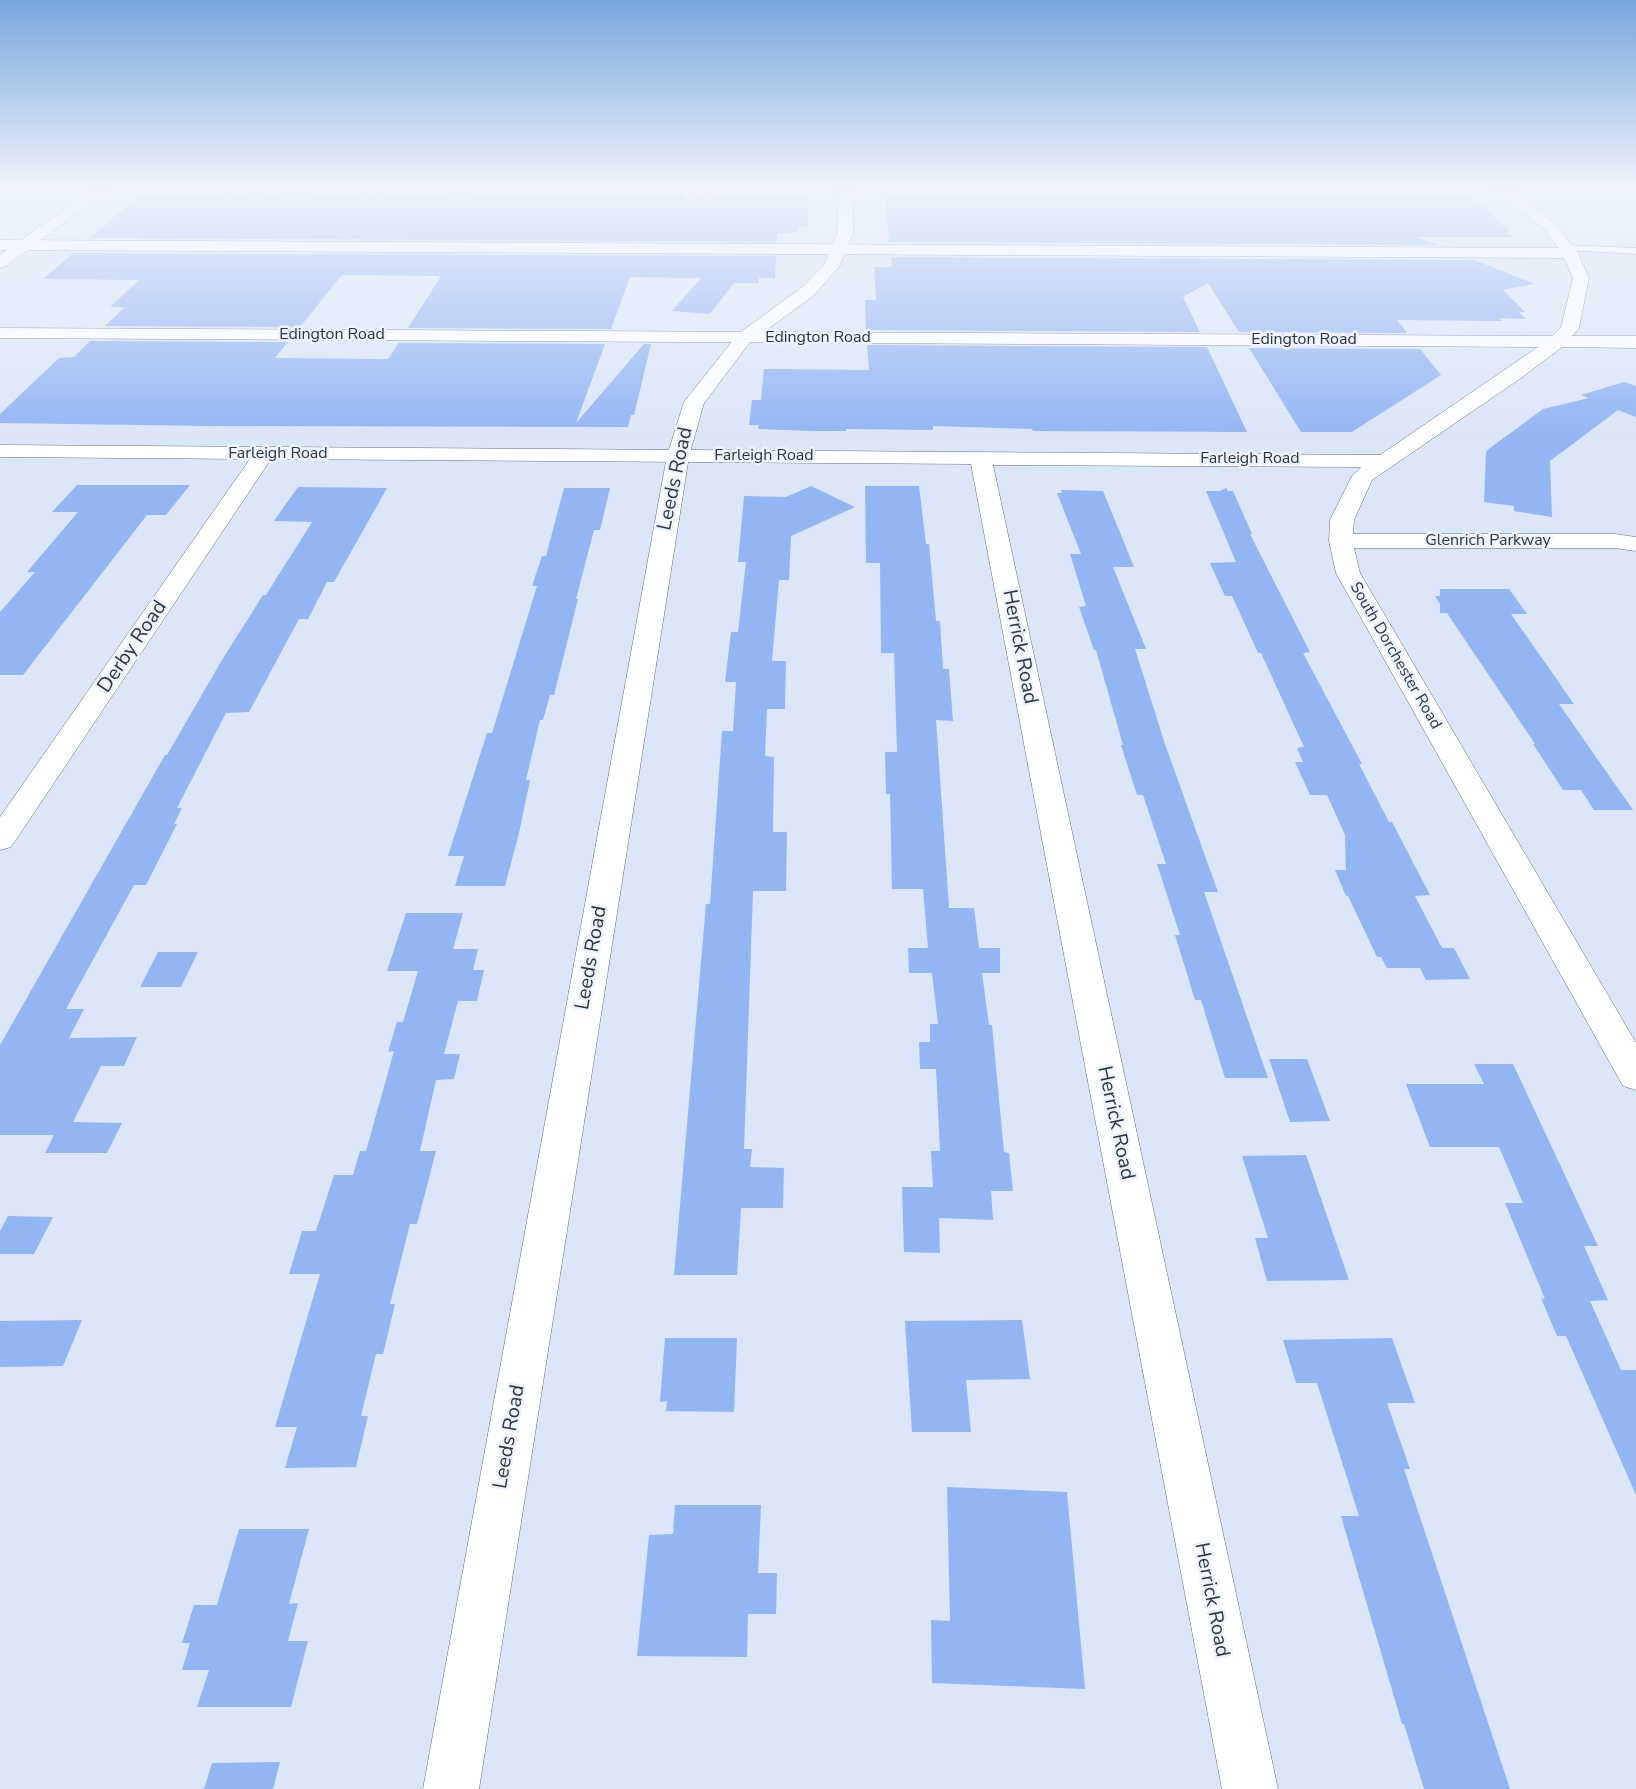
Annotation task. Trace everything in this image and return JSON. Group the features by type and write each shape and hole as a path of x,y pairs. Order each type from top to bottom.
{"street":[{"name":"Leeds Road","path":"451,1789 678,456 694,402 744,338 807,292 829,269"},
{"name":"South Dorchester Road","path":"1577,269 1581,278 1570,328 1557,342 1363,476 1342,520 1341,540 1348,573 1636,1076"},
{"name":"Edington Road","path":"0,333 1636,342"},
{"name":"Farleigh Road","path":"0,451 1384,461"},
{"name":"Derby Road","path":"0,840 265,453"},
{"name":"Herrick Road","path":"981,458 1250,1789"},
{"name":"Glenrich Parkway","path":"1341,540 1603,541 1636,544"}],"building":[{"path":"54,269 775,269 775,278 759,278 759,283 734,283 710,314 672,311 701,278 630,277 611,329 408,328 441,276 342,275 300,327 105,326 125,307 110,307 139,280 43,279"},
{"path":"874,269 1498,269 1535,284 1503,290 1525,312 1519,312 1526,319 1499,318 1502,321 1397,320 1407,333 1239,332 1208,283 1183,297 1200,332 866,330 865,300 876,300"},
{"path":"90,341 288,342 275,358 388,359 399,343 605,344 576,423 644,344 651,344 634,415 631,415 628,427 0,423 0,414 59,358 74,357"},
{"path":"867,345 1207,347 1247,432 1033,431 1032,429 933,426 933,430 812,431 758,429 759,425 749,425 752,400 761,400 764,369 869,370"},
{"path":"1249,348 1420,349 1441,375 1352,432 1301,432"},
{"path":"1624,382 1636,386 1636,417 1618,410 1550,461 1552,517 1514,511 1514,506 1484,502 1486,452 1490,448 1543,409 1589,398 1581,395"},
{"path":"77,485 190,485 166,515 147,515 23,675 0,675 0,612 35,572 27,572 78,512 52,512"},
{"path":"811,486 855,507 791,536 789,580 779,580 772,661 786,661 785,709 767,709 765,756 774,757 773,832 787,832 786,891 753,891 744,1149 752,1149 750,1167 784,1168 783,1208 741,1208 737,1275 674,1275 706,904 710,904 722,731 733,731 736,682 725,682 731,632 738,632 746,562 738,562 744,496 786,497"},
{"path":"865,486 919,486 926,544 929,544 936,621 940,621 943,669 949,669 953,721 936,720 949,908 974,908 979,948 1000,948 1000,973 982,973 989,1025 992,1025 1004,1152 1009,1153 1013,1191 991,1191 993,1220 939,1218 940,1253 904,1252 902,1187 933,1187 931,1151 940,1151 936,1069 920,1069 919,1042 930,1042 930,1024 938,1024 932,973 909,973 908,948 928,948 923,889 892,889 890,794 886,794 885,752 897,752 894,653 881,653 880,563 866,563"},
{"path":"298,487 387,488 334,582 327,582 308,619 299,619 249,712 226,713 177,808 182,808 174,824 177,824 146,885 134,885 66,1009 84,1009 69,1038 137,1037 124,1066 101,1066 73,1122 122,1123 107,1153 45,1153 54,1135 0,1135 0,1045 165,755 263,595 266,595 312,522 274,521"},
{"path":"564,488 610,488 600,530 594,530 554,695 550,695 543,720 540,720 526,780 530,780 519,833 505,886 455,886 464,856 448,856 487,733 492,733 537,586 532,586 542,556 546,556"},
{"path":"1226,488 1228,491 1233,491 1252,534 1250,534 1310,652 1303,653 1362,764 1359,764 1389,822 1392,822 1430,895 1415,896 1442,948 1454,948 1470,979 1426,980 1420,968 1387,968 1381,957 1377,957 1346,896 1335,870 1346,870 1345,835 1327,795 1310,795 1295,762 1303,762 1297,748 1304,747 1232,596 1225,596 1210,563 1236,562 1206,491 1220,491"},
{"path":"1061,490 1103,491 1134,567 1113,567 1146,649 1135,649 1165,744 1218,892 1204,892 1268,1078 1225,1078 1201,1000 1195,1000 1175,935 1180,935 1157,864 1166,864 1143,795 1137,795 1096,650 1094,650 1079,607 1086,606 1070,554 1081,554 1057,493 1062,493"},
{"path":"1440,589 1509,589 1527,614 1511,614 1574,704 1559,704 1633,810 1594,810 1581,790 1563,790 1447,613 1440,613 1440,604 1435,596 1440,596"},
{"path":"406,913 463,913 453,949 478,949 473,970 484,970 477,1001 458,1001 444,1054 460,1054 454,1079 436,1080 420,1151 436,1151 417,1224 410,1224 390,1304 395,1304 383,1354 376,1354 361,1416 368,1416 356,1467 285,1468 297,1427 275,1427 320,1274 289,1274 302,1231 316,1231 334,1175 353,1175 360,1151 366,1151 394,1051 388,1052 397,1022 403,1022 418,971 387,971"},
{"path":"158,952 198,952 181,987 140,987"},
{"path":"1269,1059 1307,1059 1330,1121 1290,1122"},
{"path":"1474,1064 1513,1064 1598,1246 1584,1246 1608,1300 1590,1301 1621,1370 1636,1370 1636,1495 1566,1336 1557,1336 1541,1298 1545,1299 1505,1203 1523,1203 1499,1147 1430,1147 1406,1084 1484,1084"},
{"path":"1306,1155 1349,1280 1267,1281 1255,1238 1268,1238 1242,1156"},
{"path":"8,1216 53,1217 34,1254 0,1254 0,1231"},
{"path":"82,1320 63,1366 0,1367 0,1321"},
{"path":"1022,1320 1030,1379 966,1380 971,1432 912,1432 905,1321"},
{"path":"665,1338 737,1338 734,1412 666,1411 667,1401 660,1402"},
{"path":"1392,1338 1415,1403 1387,1403 1410,1469 1404,1469 1510,1789 1424,1789 1404,1724 1402,1724 1341,1516 1359,1516 1317,1383 1296,1383 1283,1340"},
{"path":"947,1487 1067,1492 1085,1689 932,1683 931,1620 950,1621"},
{"path":"675,1505 761,1505 758,1573 777,1573 776,1614 748,1614 747,1657 637,1656 649,1535 673,1534"},
{"path":"239,1529 309,1529 289,1604 298,1603 288,1641 308,1641 291,1707 197,1707 209,1670 182,1670 190,1643 182,1643 194,1605 217,1605"},
{"path":"280,1762 273,1789 204,1789 212,1763"}]}
